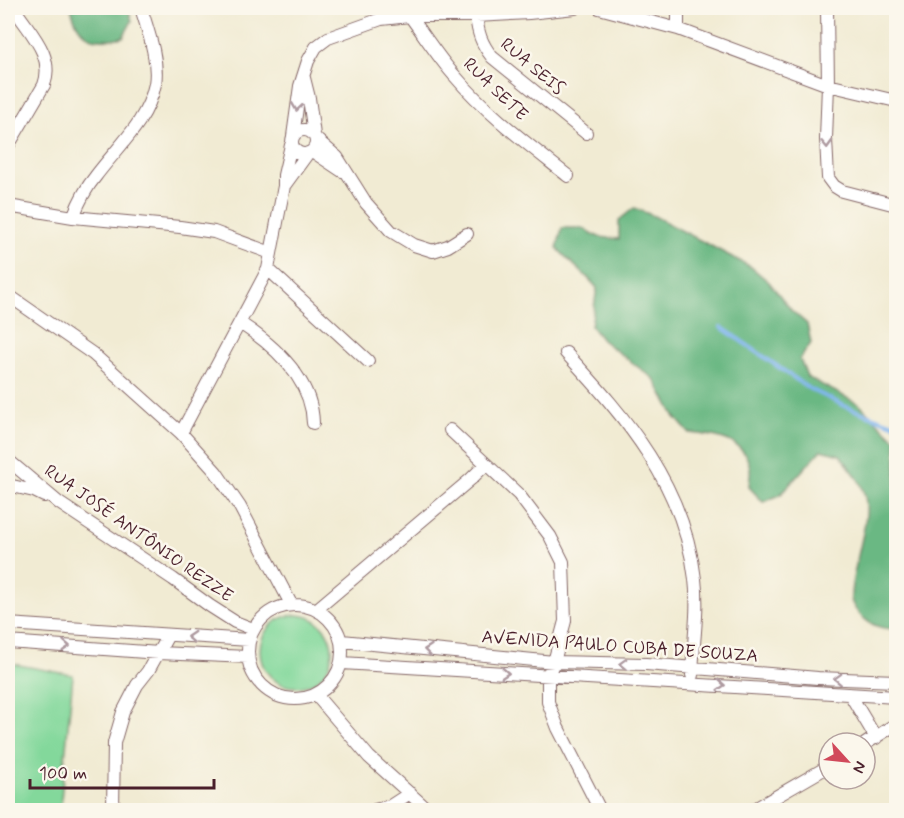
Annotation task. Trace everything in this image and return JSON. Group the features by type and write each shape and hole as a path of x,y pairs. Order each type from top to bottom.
{"street":[{"path":"8,146 44,86 47,75 45,57 14,8"},
{"path":"73,217 81,197 95,176 134,130 148,104 155,84 155,64 141,8"},
{"path":"181,433 268,269 300,86 308,61 316,47 328,38 381,20 410,16 476,16 575,8"},
{"path":"599,8 678,29 828,85 897,101"},
{"path":"678,8 678,29"},
{"path":"826,8 828,178 842,191 897,205"},
{"name":"RUA SETE","path":"410,16 453,75 568,176"},
{"name":"RUA SEIS","path":"476,16 479,36 483,46 492,57 586,133"},
{"path":"284,186 313,145 309,98 304,78"},
{"path":"292,140 299,130 311,132 313,145 350,178 366,203 380,219 391,231 414,245 433,251 448,246 466,234"},
{"path":"292,140 296,152 301,154 313,145"},
{"path":"8,206 73,217 214,232 271,253"},
{"path":"268,269 368,361"},
{"path":"8,295 93,354 181,433 216,472 240,507 291,604"},
{"path":"240,323 272,346 293,370 308,391 313,409 313,423"},
{"path":"566,353 624,417 672,493 686,534 695,578 696,613 692,683"},
{"path":"450,429 519,495 550,536 563,562 565,621 554,662 548,675 548,702 558,728 600,810"},
{"name":"RUA JOSÉ ANTÔNIO REZZE","path":"8,460 59,503 173,579 251,635"},
{"path":"317,609 486,464"},
{"path":"8,485 34,491 59,503"},
{"path":"291,604 317,609 337,628 342,641 342,663 335,679 316,695 301,699 286,699 272,694 252,672 248,657 251,635 263,617 276,608 291,604"},
{"path":"8,624 168,635 251,635"},
{"path":"113,810 114,742 123,712 168,635"},
{"name":"AVENIDA PAULO CUBA DE SOUZA","path":"342,641 554,662 693,667 819,678 897,681"},
{"path":"8,642 248,657"},
{"name":"AVENIDA PAULO CUBA DE SOUZA","path":"342,663 692,683 851,696 897,697"},
{"path":"316,695 369,757 428,810"},
{"path":"851,696 866,731"},
{"path":"877,737 897,724"},
{"path":"753,810 817,773"},
{"path":"375,810 390,806 410,793"}],"green space":[{"path":"71,8 128,8 132,21 123,37 95,39 78,26"},
{"path":"634,208 654,216 751,267 769,282 792,311 807,324 811,343 800,359 807,377 859,404 896,440 896,629 883,628 870,623 852,603 852,584 864,527 866,503 860,483 840,455 821,450 780,495 763,502 749,487 750,468 742,450 735,444 718,437 689,433 675,417 654,379 602,340 591,326 597,288 557,248 562,228 582,228 599,237 619,239 619,220"},
{"path":"303,615 322,625 330,637 332,651 330,665 322,677 310,685 289,687 270,677 262,665 260,644 270,625 282,617"},
{"path":"8,663 73,675 60,810 8,810"}],"waterway":[{"path":"721,327 810,389 849,408 896,425"}]}
